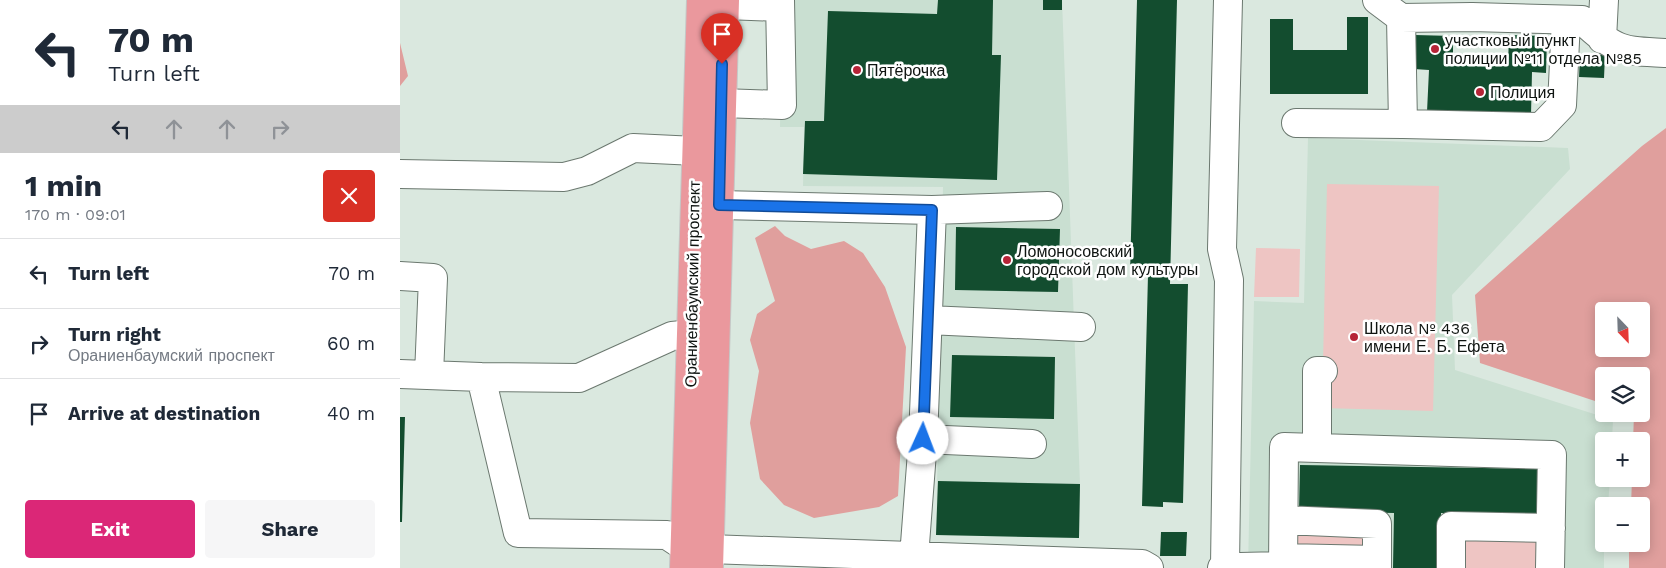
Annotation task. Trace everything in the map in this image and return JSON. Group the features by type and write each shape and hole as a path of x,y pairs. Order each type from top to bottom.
{"main road":[{"name":"Ораниенбаумский проспект","path":"704,333 719,205 721,103 713,2"},
{"name":"Ораниенбаумский проспект","path":"697,558 704,333 696,151 713,2"}],"lane":[{"path":"1228,0 1222,249 1229,280 1232,567 1283,564 1377,564 1377,524 1284,520"},
{"path":"1377,0 1401,18 1472,8 1515,9 1566,20 1582,20 1602,39 1626,51 1666,52"},
{"path":"1602,39 1604,0"},
{"path":"713,2 780,4 782,105 721,103"},
{"path":"1401,18 1403,124"},
{"path":"1296,123 1541,127 1562,105 1566,20"},
{"path":"400,174 564,177 587,172 633,148 696,151"},
{"path":"719,205 932,210 1048,206"},
{"path":"914,557 923,439 932,210"},
{"path":"400,276 433,278 429,375"},
{"path":"928,320 1081,327"},
{"path":"400,374 579,378 672,336 704,333"},
{"path":"1317,448 1317,371 1323,371"},
{"path":"481,377 518,533 667,535 697,558 914,557 1145,567"},
{"path":"923,439 1032,444"},
{"path":"1283,564 1284,447 1552,455 1550,568"},
{"path":"1451,568 1451,526 1551,528"}],"shaded area":[{"path":"782,0 1062,0 1080,484 1079,538 936,535 943,187 803,186 804,127 780,127"},
{"path":"400,43 408,76 400,86"},
{"path":"1666,128 1666,568 1629,568 1629,552 1650,552 1650,497 1631,497 1632,487 1650,487 1650,432 1633,432 1634,422 1650,422 1650,367 1595,367 1595,401 1480,363 1475,295 1642,146"},
{"name":"Школа № 436 имени Е. Б. Ефета","path":"1308,138 1568,148 1570,169 1452,295 1455,370 1595,414 1595,422 1613,422 1612,432 1595,432 1595,487 1609,487 1609,497 1595,497 1595,552 1604,552 1604,568 1248,568 1254,301 1304,303"},
{"path":"1327,184 1439,186 1433,411 1322,408"},
{"path":"775,226 785,236 811,249 844,241 863,253 885,287 906,347 898,496 879,507 814,518 784,505 760,479 750,423 759,371 750,340 757,314 775,301 755,238"},
{"path":"1256,248 1300,249 1299,297 1254,297"},
{"path":"1295,530 1364,532 1363,550 1295,548"},
{"path":"1461,536 1539,537 1538,568 1460,568"}],"building":[{"path":"938,0 993,0 992,55 1001,55 997,180 803,174 805,121 824,121 828,11 937,14"},
{"path":"1043,0 1062,0 1062,10 1043,10"},
{"path":"1137,0 1177,0 1170,284 1188,284 1183,503 1163,502 1163,507 1142,506 1148,275 1130,275"},
{"path":"1347,17 1368,17 1368,94 1270,94 1270,19 1293,19 1293,50 1347,50"},
{"name":"Полиция","path":"1415,35 1453,36 1453,65 1508,66 1509,35 1547,36 1546,73 1532,72 1531,115 1427,112 1429,70 1414,69"},
{"path":"1580,54 1605,55 1604,78 1579,77"},
{"name":"Ломоносовский городской дом культуры","path":"956,227 1060,229 1058,292 955,290"},
{"path":"952,355 1055,357 1054,419 950,417"},
{"path":"400,417 405,417 402,522 400,522"},
{"path":"1300,465 1538,469 1537,515 1441,513 1440,568 1393,568 1394,513 1299,511"},
{"path":"938,481 1080,484 1079,538 936,535"},
{"path":"1161,532 1187,532 1186,556 1160,556"}],"place":[{"name":"участковый пункт полиции №11 отдела №85","path":"1435,49"},
{"name":"Пятёрочка","path":"857,70"},
{"name":"Полиция","path":"1480,92"},
{"name":"Ломоносовский городской дом культуры","path":"1007,260"},
{"name":"Школа № 436 имени Е. Б. Ефета","path":"1354,337"}],"route":[{"path":"722,64 719,205 932,210 923,439"}]}
